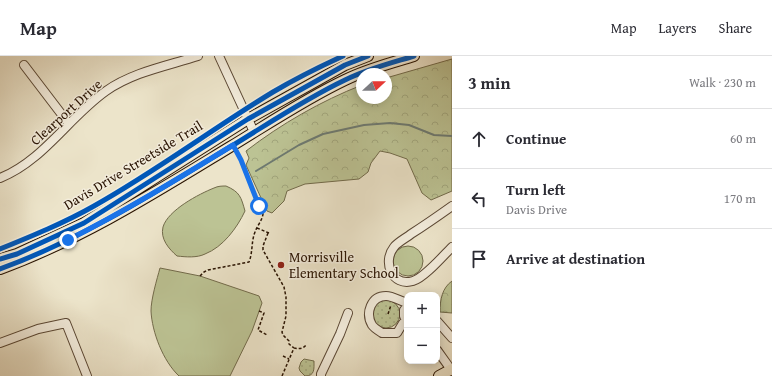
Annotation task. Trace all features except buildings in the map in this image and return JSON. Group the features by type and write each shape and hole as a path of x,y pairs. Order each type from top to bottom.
{"main road":[{"path":"0,259 17,254 84,223 248,119 345,65 368,56"},
{"path":"0,269 33,257 111,218 311,98 346,79 414,56"},
{"path":"439,376 452,370"}],"street":[{"name":"Clearport Drive","path":"0,178 12,173 30,161 99,96 120,83 143,73 198,56"},
{"path":"219,56 254,132"},
{"path":"24,65 68,124"},
{"path":"452,206 394,246 388,262 389,270 397,278 408,282 414,281 424,276 452,247"},
{"path":"404,302 392,297 380,297 372,303 368,313 372,324 382,333 394,334 404,324"},
{"path":"321,376 320,374 340,334 348,313"},
{"path":"0,343 38,329 66,323 87,376"},
{"path":"440,324 452,338"},
{"path":"440,354 452,370"}],"path":[{"path":"200,276 208,270 249,262 254,237 263,217 241,160 233,145"},
{"path":"257,228 268,233 262,246 263,250 281,281 286,297 286,316 282,332 283,335 289,341 288,344 294,348 301,349 306,345"},
{"path":"388,314 392,297"},
{"path":"259,311 264,312 258,330 267,335"},
{"path":"282,376 294,348"},
{"path":"283,356 290,359"}],"green space":[{"path":"452,59 452,191 431,200 422,193 407,159 380,151 371,163 368,172 359,179 305,184 287,191 284,201 272,213 267,211 246,165 249,158 246,151 302,114 356,87 356,104 392,104 392,76"},
{"path":"226,186 237,193 245,211 234,230 218,247 212,251 195,257 177,256 168,247 164,240 162,231 166,221 177,209 193,198 216,187"},
{"path":"408,246 419,250 423,261 419,272 408,276 397,272 393,261 397,250"},
{"path":"160,268 200,276 259,296 262,303 252,331 230,376 179,376 173,370 159,346 152,319 151,306"},
{"path":"452,281 452,313 440,312 442,295"},
{"path":"386,300 396,304 400,314 396,324 386,328 376,324 372,314 376,304"},
{"path":"304,359 314,361 313,372 308,376 305,376 299,368"}],"waterway":[{"path":"256,171 299,145 323,134 364,125 390,123 409,125 434,135 452,136"}],"cycle path":[{"name":"Davis Drive Streetside Trail","path":"0,249 60,224 94,206 139,179 273,92 307,73 343,56"},
{"path":"0,259 17,254 84,223 248,119 345,65 368,56"},
{"path":"0,269 60,244 118,214 330,87 379,66 414,56"}],"place":[{"name":"Morrisville Elementary School","path":"281,265"}],"route":[{"path":"68,240 153,194 233,145 241,160 259,206"}]}
